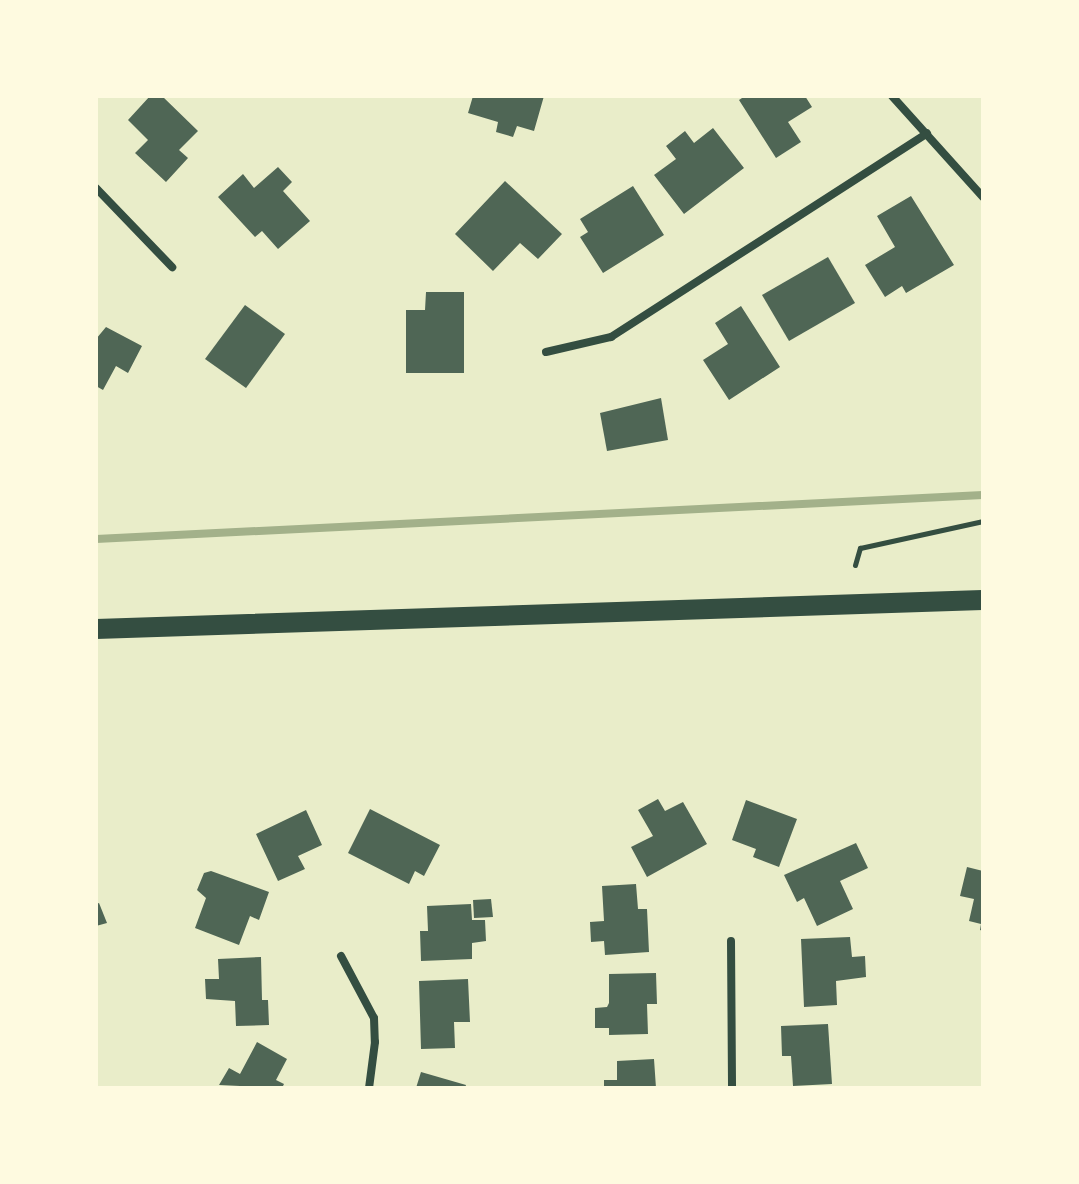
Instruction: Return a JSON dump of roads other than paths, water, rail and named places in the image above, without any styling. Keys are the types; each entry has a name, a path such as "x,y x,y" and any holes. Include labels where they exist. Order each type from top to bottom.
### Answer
{"main road":[{"path":"96,629 983,600"}],"street":[{"path":"892,96 983,197"},
{"path":"546,352 611,337 927,133"},
{"path":"96,188 172,267"},
{"path":"731,941 732,1088"},
{"path":"341,956 374,1018 375,1042 369,1088"}],"waterway":[{"path":"96,539 983,495"}]}
